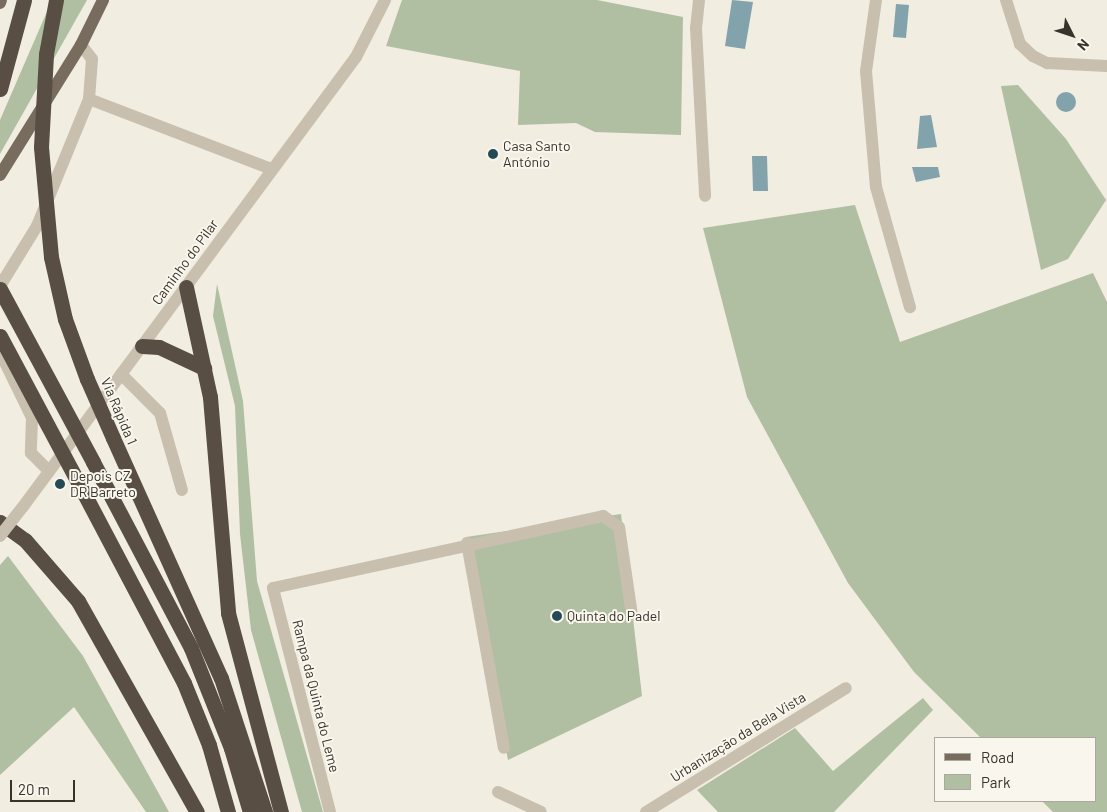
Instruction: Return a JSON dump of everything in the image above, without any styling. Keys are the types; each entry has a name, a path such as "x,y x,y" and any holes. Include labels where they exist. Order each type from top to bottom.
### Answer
{"highway":[{"path":"0,89 24,0"},
{"name":"Via Rápida 1","path":"56,0 46,54 41,147 51,257 65,319 87,379 221,678 265,812"},
{"path":"0,287 191,648 232,748 250,812"},
{"path":"186,287 204,368 218,462 228,613 281,812"},
{"path":"0,336 184,683 209,745 228,812"},
{"path":"142,346 159,347 204,368"},
{"path":"0,522 25,540 78,601 197,812"}],"main road":[{"path":"0,175 82,45 103,0"}],"street":[{"name":"Caminho do Pilar","path":"0,536 371,35 385,0"},
{"path":"699,0 696,28 705,196"},
{"path":"876,0 866,71 876,187 910,307"},
{"path":"1006,0 1020,44 1033,56 1047,63 1107,66"},
{"path":"0,287 37,226 89,99 92,59 82,45"},
{"path":"89,99 271,169"},
{"path":"0,352 32,418 31,453 49,471"},
{"path":"121,374 160,413 182,490"},
{"path":"504,748 467,543 603,516 619,527 632,615"},
{"name":"Rampa da Quinta do Leme","path":"330,812 273,588 467,543"},
{"name":"Urbanização da Bela Vista","path":"646,812 846,688"},
{"path":"498,792 541,812"}],"green space":[{"path":"52,0 87,0 0,154 0,120"},
{"path":"402,0 597,0 683,17 681,135 595,132 576,123 518,125 520,71 386,46"},
{"path":"1018,85 1066,139 1106,200 1068,259 1041,270 1001,86"},
{"path":"855,205 900,342 1093,273 1107,302 1107,812 1053,812 1043,802 1097,802 1097,737 980,737 914,672 848,583 747,397 703,228"},
{"path":"217,284 243,401 257,581 323,812 302,812 251,630 240,534 235,406 213,316"},
{"name":"Quinta do Padel","path":"621,514 642,696 508,760 466,537"},
{"path":"8,556 83,656 169,812 146,812 74,707 0,775 0,565"},
{"path":"923,698 933,710 834,812 718,812 697,790 795,728 833,771"}],"water":[{"path":"732,0 753,2 745,49 725,46"},
{"path":"896,4 909,5 906,38 893,37"},
{"path":"1066,92 1073,95 1076,102 1073,109 1066,112 1059,109 1056,102 1059,95"},
{"path":"931,115 937,147 917,149 920,116"},
{"path":"752,156 767,156 768,191 753,191"},
{"path":"912,167 938,167 940,177 916,182"}],"place":[{"name":"Casa Santo António","path":"493,154"},
{"name":"Depois CZ DR Barreto","path":"60,484"},
{"name":"Quinta do Padel","path":"557,616"}]}
